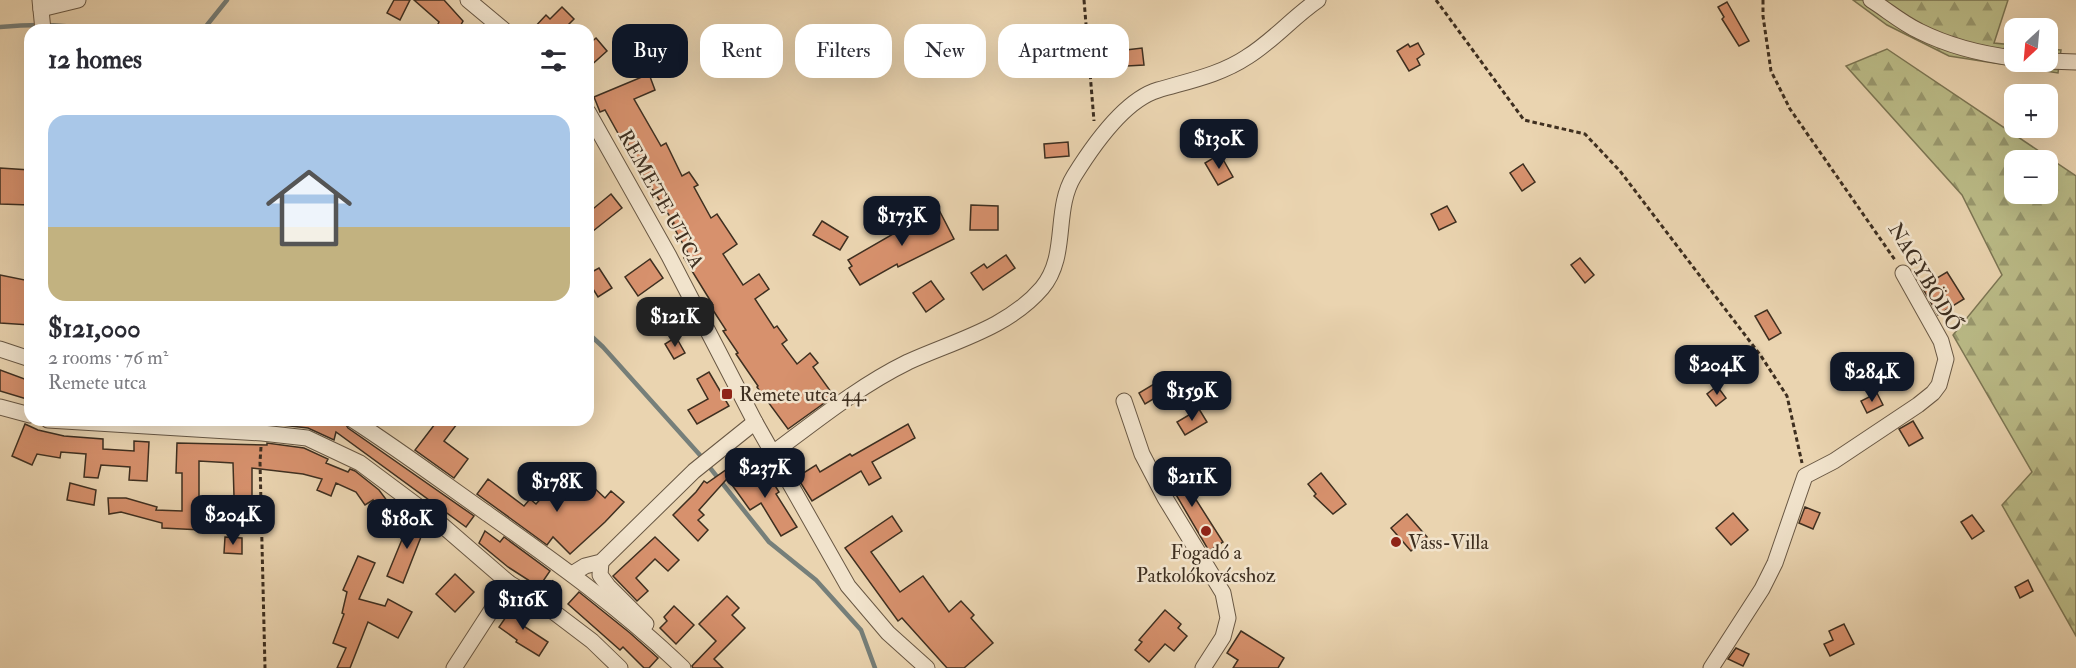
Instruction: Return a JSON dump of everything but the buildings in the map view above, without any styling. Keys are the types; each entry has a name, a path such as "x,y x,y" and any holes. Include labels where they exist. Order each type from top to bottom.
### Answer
{"street":[{"path":"43,24 40,5 78,0"},
{"path":"468,0 497,24"},
{"path":"773,453 856,392 908,363 1010,317 1042,288 1057,260 1065,198 1072,178 1096,144 1131,106 1156,90 1214,74 1247,58 1318,0"},
{"path":"1871,0 1917,31 1951,45 2004,57"},
{"path":"2058,61 2076,62"},
{"name":"REMETE UTCA","path":"594,123 669,256 755,422 848,586 888,633 927,668"},
{"name":"NAGYBÖDŐ","path":"1805,476 1834,461 1918,405 1939,385 1946,359 1941,341 1903,273"},
{"path":"0,349 24,357"},
{"path":"1124,400 1142,454 1165,498 1223,593 1228,618 1223,637 1203,668"},
{"path":"0,407 24,413"},
{"path":"568,571 601,562 710,456 755,422"},
{"path":"147,426 307,438 360,464 435,519 509,583 538,600 592,641 620,668"},
{"path":"362,426 568,571 656,642 683,668"},
{"path":"1711,668 1762,589 1775,563 1805,476"},
{"path":"601,562 600,575 608,586 643,620 656,642"},
{"path":"454,668 509,583"}],"path":[{"path":"1084,0 1096,144"},
{"path":"1436,0 1524,120 1585,134 1620,171 1761,356 1788,396 1805,476"},
{"name":"NAGYBÖDŐ","path":"1763,0 1771,71 1790,109 1903,273"},
{"path":"262,433 260,462 265,668"},
{"path":"538,600 568,571"}],"green space":[{"path":"1853,0 2008,0 1994,43 2004,44 2004,65 1949,56 1887,25"},
{"path":"1887,49 2004,128 2004,138 2019,138 2037,150 2004,150 2004,204 2058,204 2058,164 2076,176 2076,636 2002,505 2032,472 1953,335 2002,275 1962,195 1846,66"},
{"path":"2058,50 2061,50 2058,73 2052,72 2058,72"}],"waterway":[{"path":"208,24 227,0"},
{"path":"0,27 24,25"},
{"path":"594,339 699,454 769,542 816,580 861,630 875,668"}],"place":[{"name":"Remete utca 44.","path":"727,394"},
{"name":"Fogadó a Patkolókovácshoz","path":"1206,531"},
{"name":"Vass-Villa","path":"1396,542"}]}
